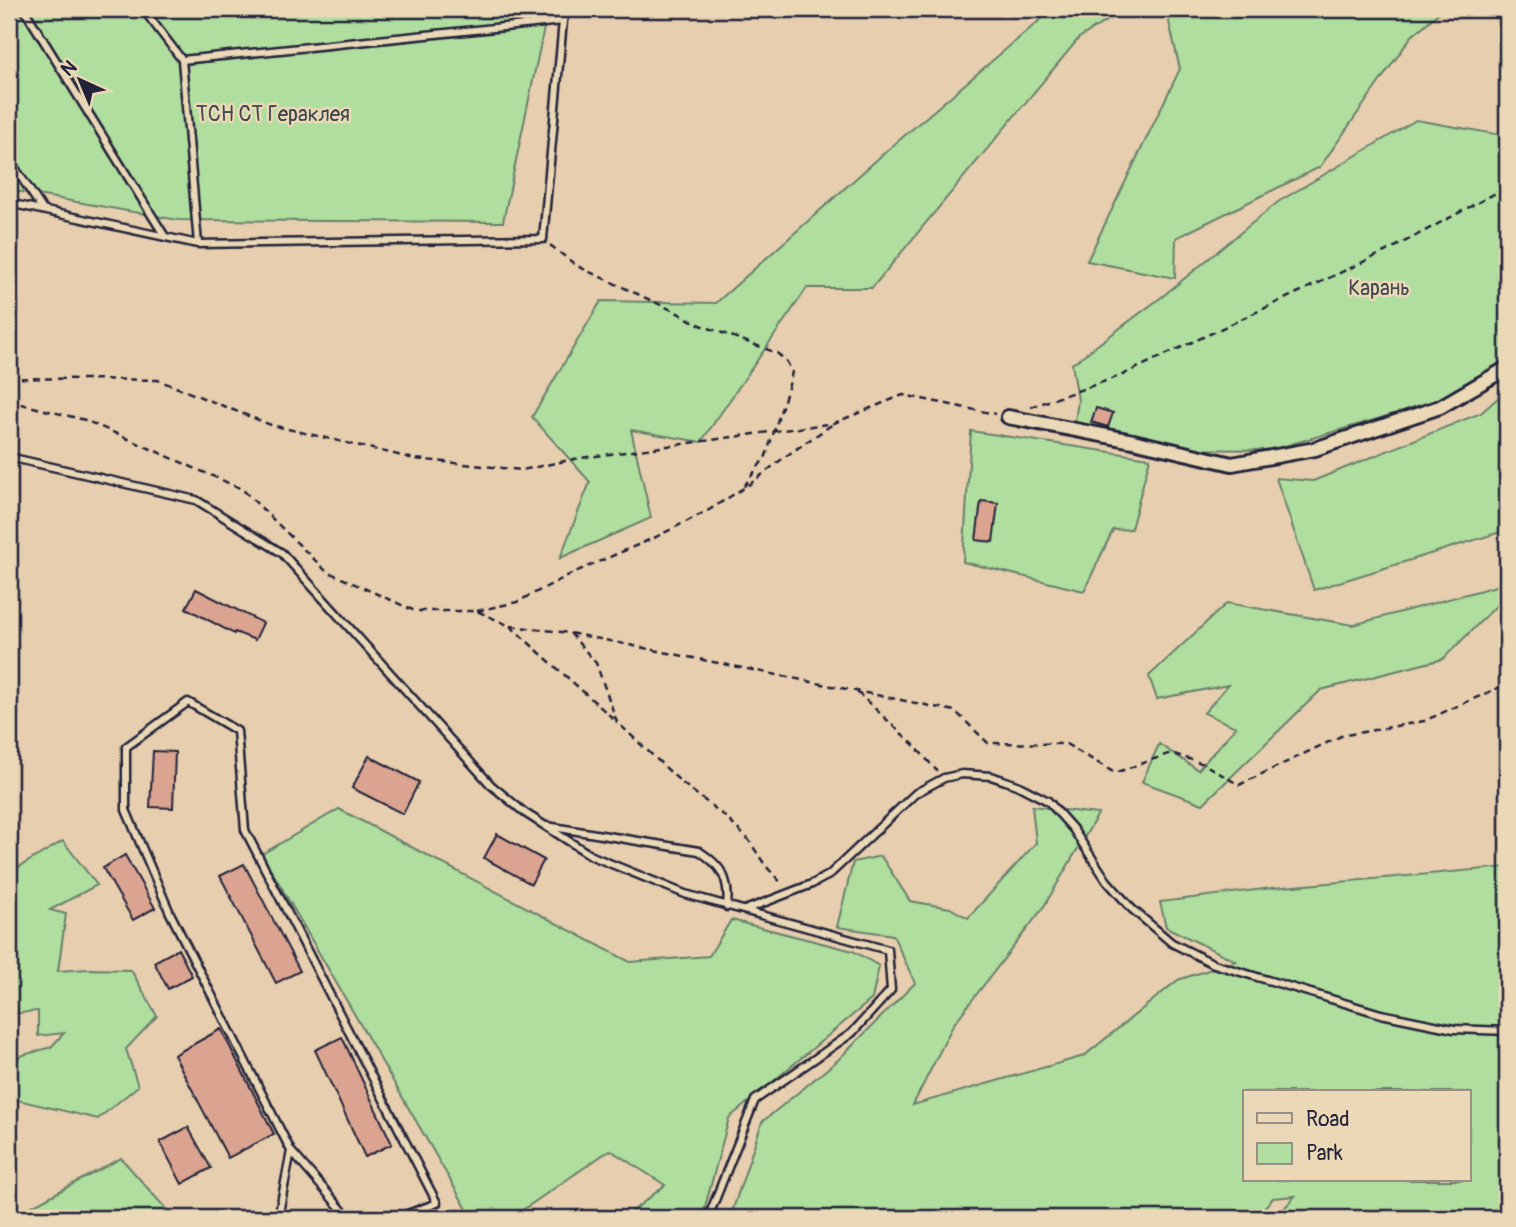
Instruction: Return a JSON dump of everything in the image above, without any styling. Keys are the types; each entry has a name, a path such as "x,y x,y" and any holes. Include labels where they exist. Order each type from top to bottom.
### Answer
{"street":[{"path":"1008,417 1133,441 1232,464 1315,449 1429,411 1450,402 1507,368"}],"lane":[{"path":"23,9 164,235"},
{"path":"143,9 182,60 198,244"},
{"path":"9,203 198,244 543,239 566,9"},
{"path":"182,60 563,21"},
{"path":"9,159 43,210"},
{"path":"9,457 196,500 282,553 491,785 525,813 592,856 685,894 888,950 891,990 852,1033 755,1100 708,1218"},
{"path":"349,1218 290,1151 170,913 126,810 126,747 188,702 237,731 245,830 437,1203 397,1218"},
{"path":"743,911 829,875 916,793 944,778 962,774 991,776 1017,785 1048,801 1073,829 1107,881 1132,909 1172,943 1214,964 1381,1014 1454,1028 1507,1031"},
{"path":"545,825 699,851 716,861 724,876 729,892 727,907"},
{"path":"278,1218 290,1151"}],"path":[{"path":"1031,407 1120,376 1393,248 1507,187"},
{"path":"543,239 577,266 698,324 777,353 787,362 792,372 789,385 765,456 742,489"},
{"path":"9,378 158,380 271,425 415,459 522,470 574,459 834,423"},
{"path":"9,401 85,421 242,489 326,571 415,611 477,611 517,602 709,510 834,423 903,395 1008,417"},
{"path":"477,611 510,626 682,783 722,814 748,839 765,865 790,892"},
{"path":"510,626 570,633 954,711 988,743 1066,744 1115,773 1171,753 1203,764 1239,785 1341,736 1424,721 1507,684"},
{"path":"570,633 596,663 617,722"},
{"path":"857,691 913,744 944,778"}],"green space":[{"name":"ТСН СТ Гераклея","path":"9,9 548,9 503,222 178,220 9,190"},
{"path":"1053,9 1125,9 1079,38 872,288 807,288 701,442 631,430 651,518 560,558 590,482 532,417 601,301 716,303 890,148"},
{"path":"1166,9 1443,9 1411,37 1320,167 1176,238 1175,278 1087,261 1180,69"},
{"name":"Карань","path":"1416,120 1507,136 1507,364 1429,404 1271,450 1167,449 1075,422 1078,400 1072,364 1163,296 1278,202"},
{"path":"1507,390 1507,530 1314,590 1276,478 1313,481 1481,413"},
{"path":"971,431 1150,458 1131,529 1113,530 1084,591 963,562"},
{"path":"1507,583 1507,595 1443,659 1321,690 1203,804 1142,782 1159,744 1198,770 1236,727 1204,713 1228,685 1157,699 1149,676 1227,603 1353,625"},
{"path":"1032,806 1098,814 1043,908 953,1025 913,1105 1084,1056 1178,980 1236,961 1166,927 1160,902 1272,888 1507,867 1507,1218 1276,1218 1295,1196 1273,1198 1255,1218 730,1218 762,1122 838,1060 915,983 893,935 837,927 853,862 881,856 910,901 950,908 968,918 1036,843"},
{"path":"339,809 630,962 709,956 731,920 853,951 879,966 872,999 729,1118 702,1218 624,1218 665,1185 610,1150 511,1218 472,1218 262,854"},
{"path":"63,841 97,885 50,910 66,914 58,971 131,970 157,1016 126,1049 138,1086 98,1119 9,1098 9,1077 20,1056 51,1047 64,1033 38,1036 38,1011 9,1014 9,888 14,870"},
{"path":"121,1158 174,1218 10,1218"}],"building":[{"path":"1096,408 1113,413 1108,427 1091,422"},
{"path":"981,501 998,503 993,542 976,540"},
{"path":"196,589 263,623 255,640 235,632 234,634 186,608"},
{"path":"153,751 175,752 173,808 150,807"},
{"path":"369,756 419,782 403,814 352,788"},
{"path":"497,834 544,860 531,884 484,858"},
{"path":"125,855 155,908 133,920 103,868"},
{"path":"244,864 300,971 276,983 220,876"},
{"path":"178,949 192,976 168,989 154,962"},
{"path":"221,1029 274,1134 228,1158 174,1055"},
{"path":"342,1037 392,1144 365,1157 315,1050"},
{"path":"188,1127 211,1168 182,1184 160,1142"}]}
